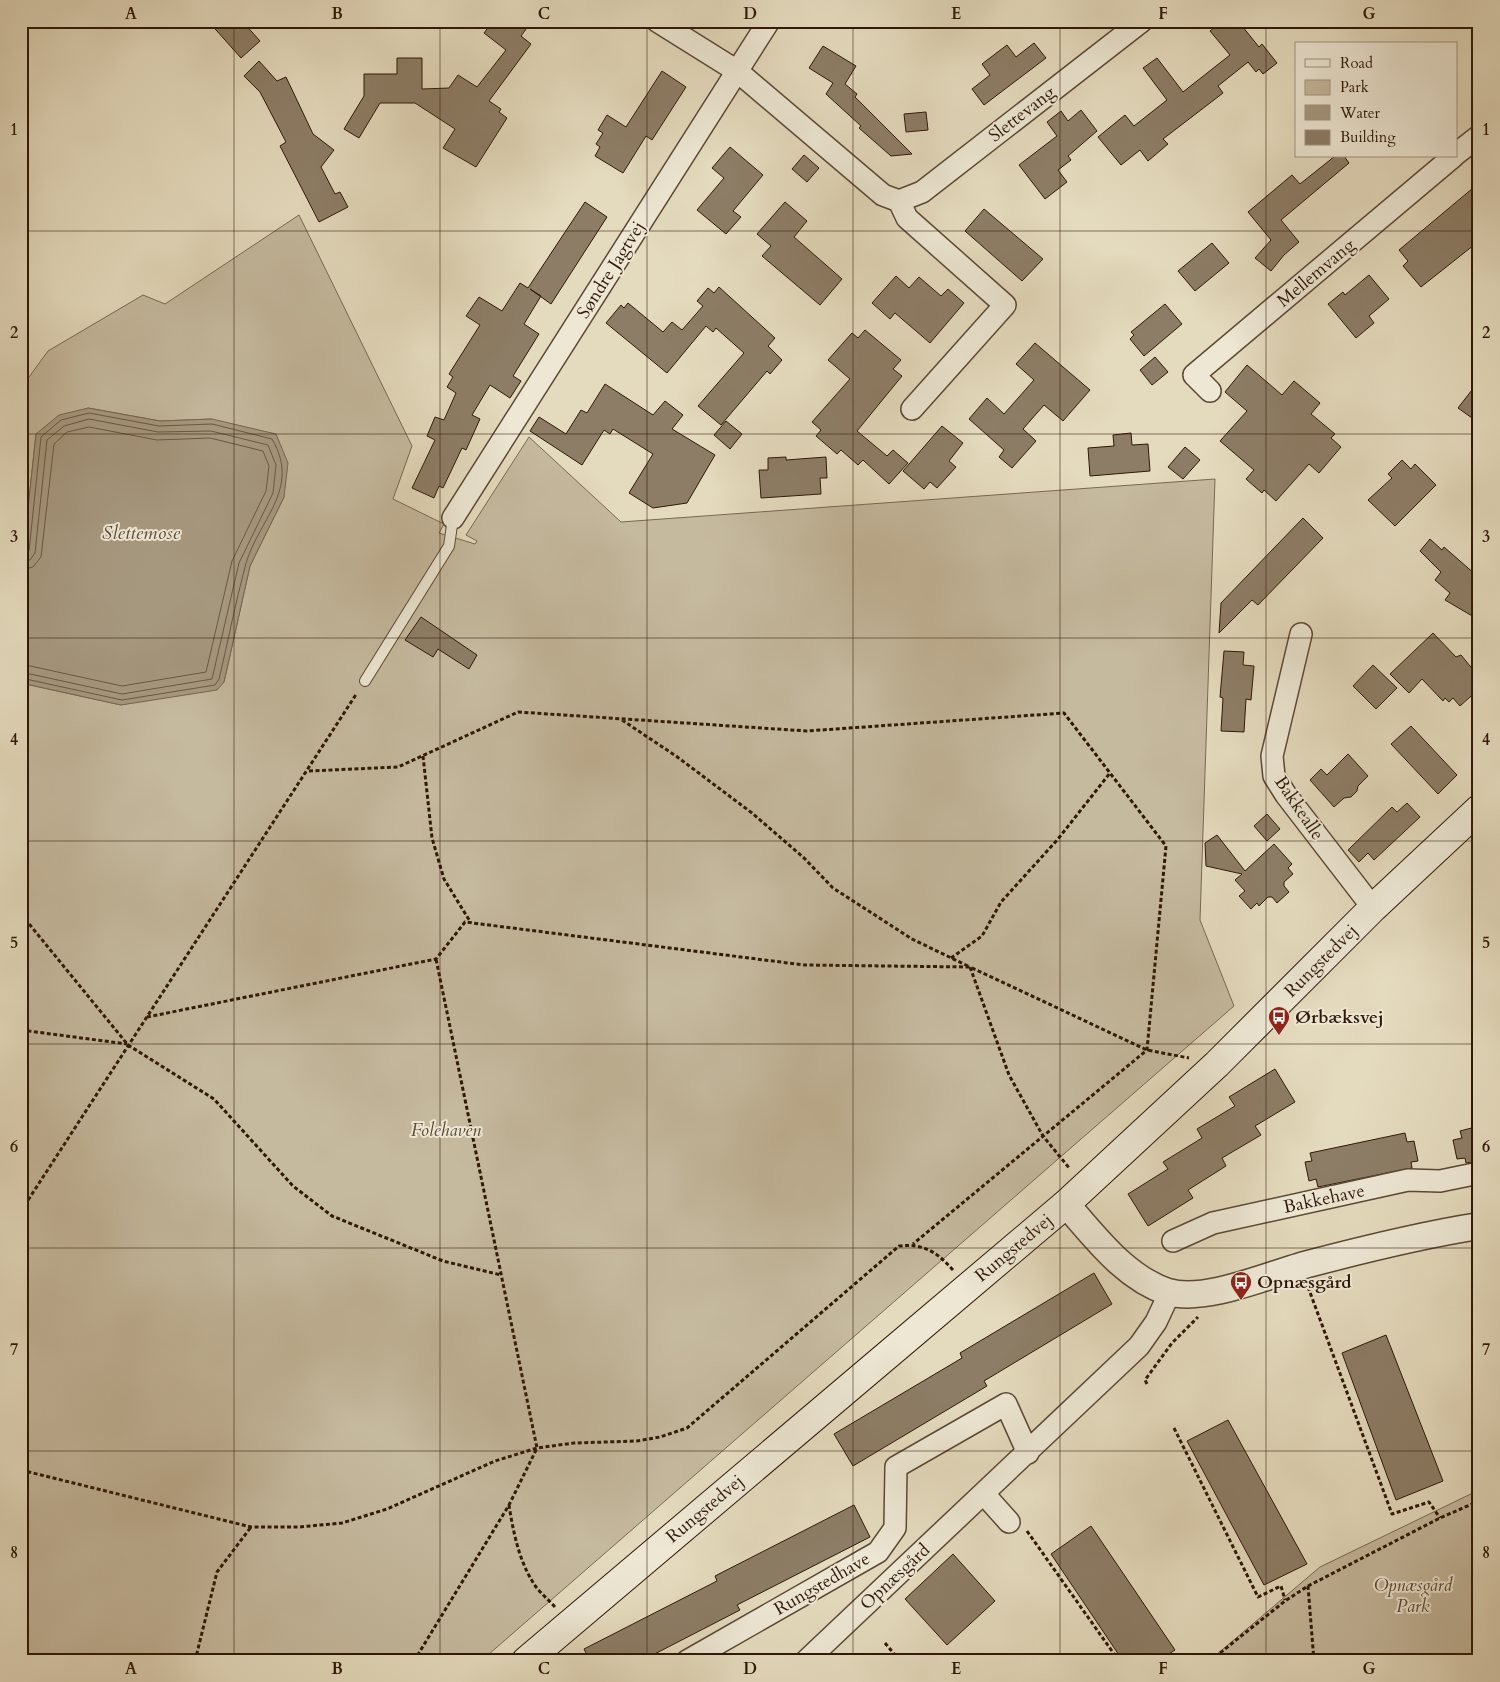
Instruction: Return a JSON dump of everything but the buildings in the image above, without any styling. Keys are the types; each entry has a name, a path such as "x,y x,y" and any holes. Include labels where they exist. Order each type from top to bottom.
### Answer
{"main road":[{"name":"Rungstedvej","path":"526,1661 1075,1196 1217,1064 1373,908 1479,809"}],"street":[{"path":"657,21 737,71 883,195 899,201 907,218 1005,305 912,409"},
{"name":"Søndre Jagtvej","path":"454,518 768,21"},
{"name":"Slettevang","path":"899,201 922,192 1142,21"},
{"name":"Mellemvang","path":"1458,153 1479,136"},
{"name":"Mellemvang","path":"1210,392 1194,375 1451,158"},
{"name":"Bakkealle","path":"1301,634 1272,756 1274,776 1286,795 1373,908"},
{"name":"Bakkehave","path":"1173,1241 1213,1223 1408,1180 1440,1181 1479,1173"},
{"path":"1075,1196 1117,1260 1142,1281 1170,1292 1208,1294 1306,1264 1432,1233 1479,1226"},
{"name":"Opnæsgård","path":"806,1661 1139,1346 1156,1322 1170,1292"},
{"name":"Rungstedhave","path":"687,1661 878,1552 895,1528 896,1466 1006,1404 1028,1453"},
{"path":"984,1494 1015,1523"}],"lane":[{"path":"365,681 449,546 454,518"}],"path":[{"path":"21,1211 309,771 365,681"},
{"path":"309,771 398,767 518,712 807,731 1064,713 1166,846 1147,1050 914,1244"},
{"path":"621,719 676,756 752,813 804,858 833,888 912,939 1147,1050 1217,1064"},
{"path":"423,756 432,838 444,879 471,923"},
{"path":"951,958 982,936 1001,902 1058,839 1110,773"},
{"path":"21,914 128,1045 214,1098 294,1186 332,1216 443,1261 501,1275"},
{"path":"147,1017 436,959 465,922 804,965 970,967"},
{"path":"414,1661 509,1505 537,1448 436,959"},
{"path":"970,967 1009,1075 1075,1196"},
{"path":"21,1030 128,1045"},
{"path":"21,1470 251,1527 299,1528 342,1523 387,1509 495,1461 537,1448 574,1443 637,1441 660,1437 687,1428 899,1246 914,1244 930,1249 946,1262 969,1286"},
{"path":"1308,1286 1392,1514 1429,1502 1440,1518"},
{"path":"1147,1384 1145,1380 1172,1343 1197,1320 1208,1294"},
{"path":"1174,1428 1258,1597 1281,1586 1285,1601"},
{"path":"1210,1661 1285,1601 1308,1586 1440,1518 1479,1501"},
{"path":"509,1505 513,1530 534,1584 570,1624"},
{"path":"1015,1523 1119,1661"},
{"path":"195,1661 217,1572 251,1527"},
{"path":"1308,1586 1314,1661"},
{"path":"884,1644 900,1661"}],"green space":[{"name":"Folehaven","path":"299,215 412,446 393,499 444,524 439,533 475,544 477,541 466,535 529,437 621,522 1215,479 1200,920 1234,1006 481,1661 21,1661 21,683 121,705 224,682 250,566 284,497 212,419 160,421 88,408 36,434 21,574 21,388 48,351 143,295 165,304"},
{"name":"Opnæsgård Park","path":"1479,1490 1479,1661 1209,1661 1320,1567"}],"water":[{"name":"Slettemose","path":"88,408 160,421 212,419 276,434 288,463 284,497 250,566 224,682 217,690 121,705 21,683 21,574 36,434 59,415"}],"place":[{"name":"Ørbæksvej","path":"1279,1036"},
{"name":"Opnæsgård","path":"1241,1301"}]}
